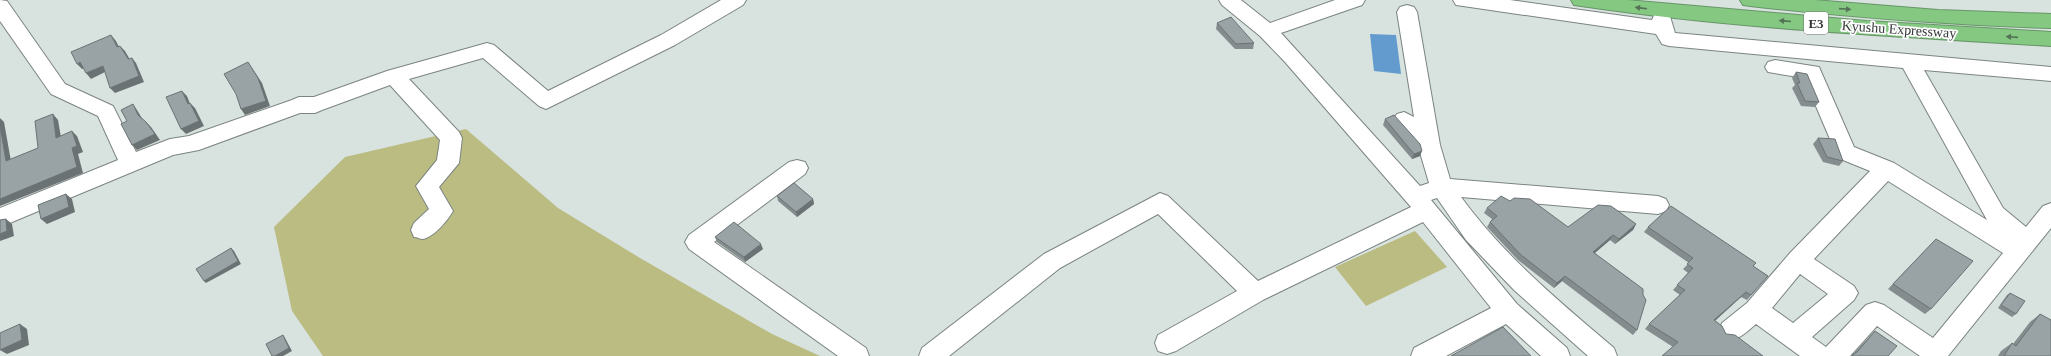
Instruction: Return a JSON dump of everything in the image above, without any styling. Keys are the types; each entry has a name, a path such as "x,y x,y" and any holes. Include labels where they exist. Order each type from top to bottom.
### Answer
{"highway":[{"name":"Kyushu Expressway","path":"1581,0 1660,10 1875,28 2051,39"},
{"name":"Kyushu Expressway","path":"1750,0 1821,8 1934,16 2051,21"}],"street":[{"path":"0,218 170,147 191,144 299,104 315,106 394,76 487,50 546,101 668,40 736,0"},
{"path":"1229,0 1267,32 1421,203 1508,311 1558,356"},
{"path":"1267,32 1355,0"},
{"path":"1463,0 1662,23 1669,39 2051,74"},
{"path":"0,6 58,89 106,111 130,163"},
{"path":"1407,12 1429,145 1441,187 1474,233 1522,283 1605,356"},
{"path":"1909,61 1995,214 2023,246"},
{"path":"1775,67 1812,72 1846,152 1886,169 2023,246"},
{"path":"394,76 451,138 448,163 428,186 442,211 422,230"},
{"path":"1404,120 1429,145"},
{"path":"797,168 697,242 858,356"},
{"path":"1731,330 1756,310 1798,260 1886,169"},
{"path":"1167,343 1255,293 1421,203 1441,187 1658,205"},
{"path":"931,356 1052,261 1160,202 1255,293"},
{"path":"1798,260 1935,354 2051,212"},
{"path":"1794,338 1846,293"},
{"path":"1756,310 1820,356"},
{"path":"1424,356 1508,311"},
{"path":"1834,356 1875,312"}],"green space":[{"path":"466,129 558,208 640,258 772,334 820,356 323,356 292,311 274,227 345,157"},
{"path":"1415,231 1447,267 1366,306 1335,267"}],"water":[{"path":"1370,34 1396,35 1401,74 1374,71"}],"building":[{"path":"1231,17 1254,43 1236,44 1217,23"},
{"path":"111,35 117,47 120,46 128,59 132,58 139,76 110,88 103,66 86,73 80,62 77,64 71,52"},
{"path":"248,62 258,78 266,101 241,109 236,94 224,74"},
{"path":"1796,72 1807,74 1819,102 1805,101 1797,83 1800,83"},
{"path":"182,91 199,121 181,129 166,97"},
{"path":"133,104 138,115 146,122 155,134 132,145 121,124 127,121 121,110"},
{"path":"53,114 56,138 72,131 77,146 72,148 77,167 0,199 0,126 6,161 38,148 35,121"},
{"path":"1394,115 1420,144 1422,151 1414,154 1385,119"},
{"path":"1818,138 1835,139 1843,161 1827,157"},
{"path":"794,183 813,199 796,212 777,196"},
{"path":"66,194 69,207 41,219 38,205"},
{"path":"1501,196 1510,201 1514,198 1530,199 1568,227 1598,205 1611,206 1636,224 1619,239 1613,235 1593,252 1643,289 1643,295 1646,300 1637,330 1565,276 1557,283 1521,255 1490,222 1497,216 1487,208"},
{"path":"1671,206 1756,263 1753,266 1768,276 1751,295 1746,292 1714,320 1722,326 1726,334 1735,335 1763,356 1662,356 1678,342 1649,324 1685,290 1677,285 1693,268 1687,264 1693,258 1648,227"},
{"path":"6,219 7,231 0,234 0,220"},
{"path":"734,222 761,244 744,257 715,237"},
{"path":"1936,239 1973,261 1931,309 1893,284"},
{"path":"231,248 238,261 204,281 196,269"},
{"path":"2010,293 2025,301 2016,314 2001,305"},
{"path":"2040,314 2051,320 2051,356 2004,356 2012,343 2016,346"},
{"path":"20,324 22,340 0,350 0,333"},
{"path":"1503,327 1531,356 1451,356"},
{"path":"1875,331 1897,346 1888,356 1852,355 1857,352"},
{"path":"283,335 289,348 275,356 272,356 266,344"}]}
